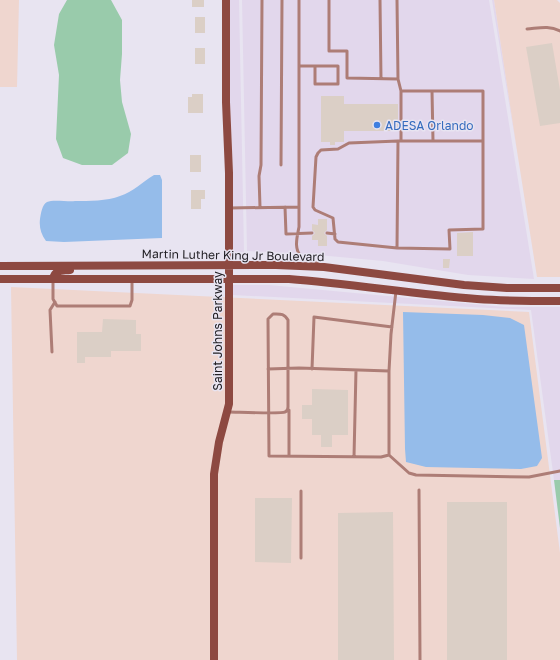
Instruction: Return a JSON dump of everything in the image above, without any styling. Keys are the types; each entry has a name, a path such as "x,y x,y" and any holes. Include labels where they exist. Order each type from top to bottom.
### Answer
{"main road":[{"name":"Saint Johns Parkway","path":"214,660 214,474 229,404 229,208 226,102 226,0"},
{"path":"53,279 55,273 60,270 102,270 112,265"},
{"name":"Martin Luther King Jr Boulevard","path":"0,266 276,265 324,267 382,275 507,288 560,288"},
{"path":"382,275 394,290"},
{"name":"Martin Luther King Jr Boulevard","path":"0,279 289,279 334,282 431,295 478,299 560,301"}],"lane":[{"path":"260,207 259,176 261,165 262,0"},
{"path":"281,165 282,0"},
{"path":"299,0 299,227 296,247 299,254 304,259 314,261 324,267"},
{"path":"329,0 329,51 347,51 346,78 398,79"},
{"path":"380,0 381,79"},
{"path":"397,0 398,79 400,90 398,248"},
{"path":"527,29 547,27 560,31"},
{"path":"299,66 315,66 338,66 338,84 315,84 315,66"},
{"path":"400,90 483,91 483,141 483,229 450,230 450,249 398,248 338,242 335,239 333,218 313,207 316,157 321,150 338,149 349,143 399,141 483,141"},
{"path":"432,91 433,141"},
{"path":"285,207 286,234 312,233"},
{"path":"229,208 299,207"},
{"path":"327,233 335,234"},
{"path":"53,279 53,299 57,306 130,306 132,300 132,278"},
{"path":"394,290 389,371 389,455 412,475 529,477 560,471"},
{"path":"52,352 50,310 55,302"},
{"path":"289,456 288,320 286,316 282,314 273,314 268,319 269,456 381,457 389,455"},
{"path":"312,369 314,317 392,327"},
{"path":"268,369 288,368 389,371"},
{"path":"354,457 356,370"},
{"path":"227,412 285,413 288,407"},
{"path":"419,490 420,660"},
{"path":"301,491 301,558"}],"shaded area":[{"path":"0,0 19,0 17,87 0,87"},
{"path":"230,0 239,0 244,252 233,252 233,173 230,102"},
{"name":"ADESA Orlando","path":"242,0 489,0 534,279 468,275 383,261 307,254 247,251"},
{"path":"492,0 494,0 517,151"},
{"path":"494,0 557,0 560,3 560,277 537,277"},
{"path":"233,285 269,285 505,307 560,307 560,480 554,480 531,310 233,295"},
{"path":"11,287 529,312 560,553 560,660 17,660"}],"green space":[{"path":"67,0 111,0 122,20 120,80 122,102 131,134 128,153 112,165 82,165 63,158 56,139 59,75 54,45 59,14"},
{"path":"554,480 560,480 560,528"}],"water":[{"path":"154,175 160,175 162,180 162,238 64,242 46,241 44,238 40,222 42,209 47,202 115,198 129,192"},
{"path":"403,312 483,315 510,318 524,325 542,458 537,466 521,469 426,467 406,462"}],"building":[{"path":"192,0 204,0 204,7 192,7"},
{"path":"195,17 205,17 205,33 195,33"},
{"path":"552,43 560,90 560,123 540,126 526,47"},
{"path":"195,48 205,48 205,64 195,64"},
{"path":"192,94 203,94 203,113 188,113 188,97 192,97"},
{"path":"321,96 344,96 344,104 398,104 398,131 344,131 344,142 335,142 335,145 330,145 330,142 321,142"},
{"path":"190,155 201,155 201,172 190,172"},
{"path":"191,190 205,190 205,199 201,199 201,209 191,209"},
{"path":"318,219 327,219 327,230 324,233 327,236 327,246 318,246 318,240 312,240 312,236 315,233 312,230 312,224 318,225"},
{"path":"473,232 473,256 457,256 457,233"},
{"path":"443,259 450,259 449,268 443,268"},
{"path":"103,319 136,320 136,334 141,334 141,351 111,351 111,357 85,357 85,363 77,363 77,332 102,332"},
{"path":"312,389 348,390 348,435 332,435 332,447 321,447 321,435 312,435 312,419 302,419 302,405 312,405"},
{"path":"255,498 292,498 291,563 255,562"},
{"path":"447,502 507,502 507,660 447,660"},
{"path":"393,512 394,660 338,660 338,513"}],"place":[{"name":"ADESA Orlando","path":"377,125"}]}
